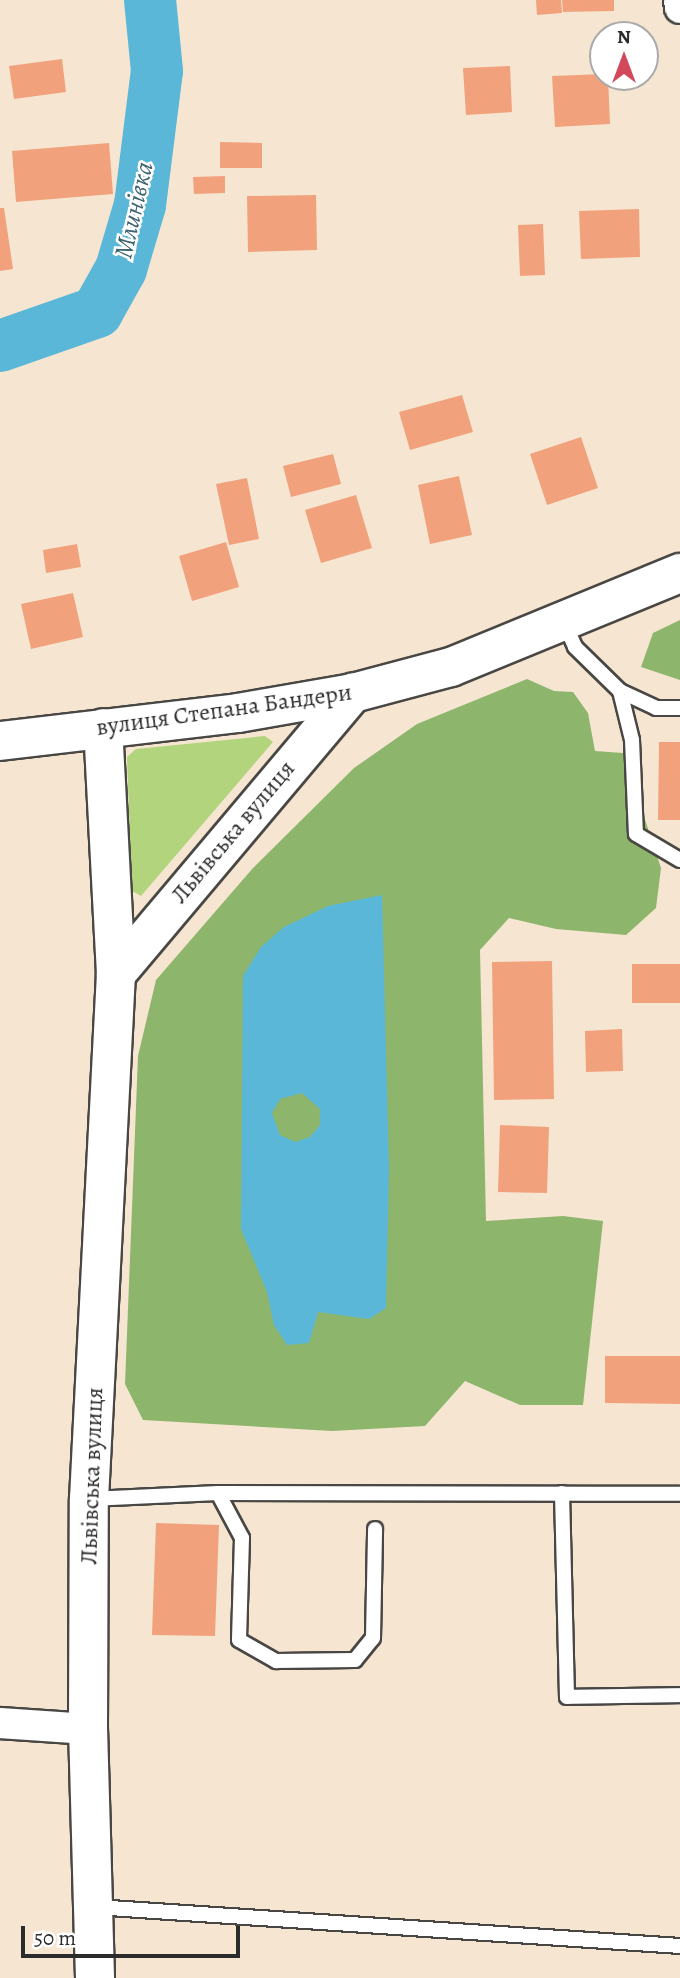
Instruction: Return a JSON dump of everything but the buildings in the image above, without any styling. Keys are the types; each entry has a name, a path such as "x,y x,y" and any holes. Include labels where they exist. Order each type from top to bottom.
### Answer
{"street":[{"path":"679,0 680,8"},
{"name":"вулиця Степана Бандери","path":"0,741 238,713 353,693 451,667 680,573"},
{"name":"Львівська вулиця","path":"116,974 353,693"},
{"name":"Львівська вулиця","path":"95,1978 88,1728 89,1499 116,974 103,728"},
{"path":"0,1723 88,1728"}],"lane":[{"path":"564,621 575,647 620,691 656,708 680,708"},
{"path":"620,691 632,740 636,834 680,860"},
{"path":"89,1499 218,1493 680,1494"},
{"path":"218,1493 242,1538 239,1640 276,1661 355,1660 373,1638 375,1529"},
{"path":"562,1493 566,1697 680,1695"},
{"path":"95,1907 680,1946"}],"green space":[{"path":"680,620 680,680 641,667 653,633"},
{"path":"527,679 554,691 573,692 588,713 595,751 623,753 661,868 656,908 626,935 556,929 509,918 480,950 486,1221 563,1216 603,1221 583,1405 520,1405 465,1381 425,1426 332,1431 143,1420 125,1384 138,1056 156,980 253,868 354,768 417,724"},
{"path":"265,736 273,742 141,896 132,891 127,757 136,749"}],"water":[{"path":"382,895 389,1168 386,1308 369,1319 318,1312 309,1343 287,1345 274,1325 267,1292 241,1229 243,976 261,947 284,927 328,906","holes":["302,1093 320,1109 320,1125 310,1137 295,1142 280,1135 272,1113 280,1099"]}],"waterway":[{"name":"Млинівка","path":"0,346 97,312 121,269 140,205 157,71 150,0"}]}
